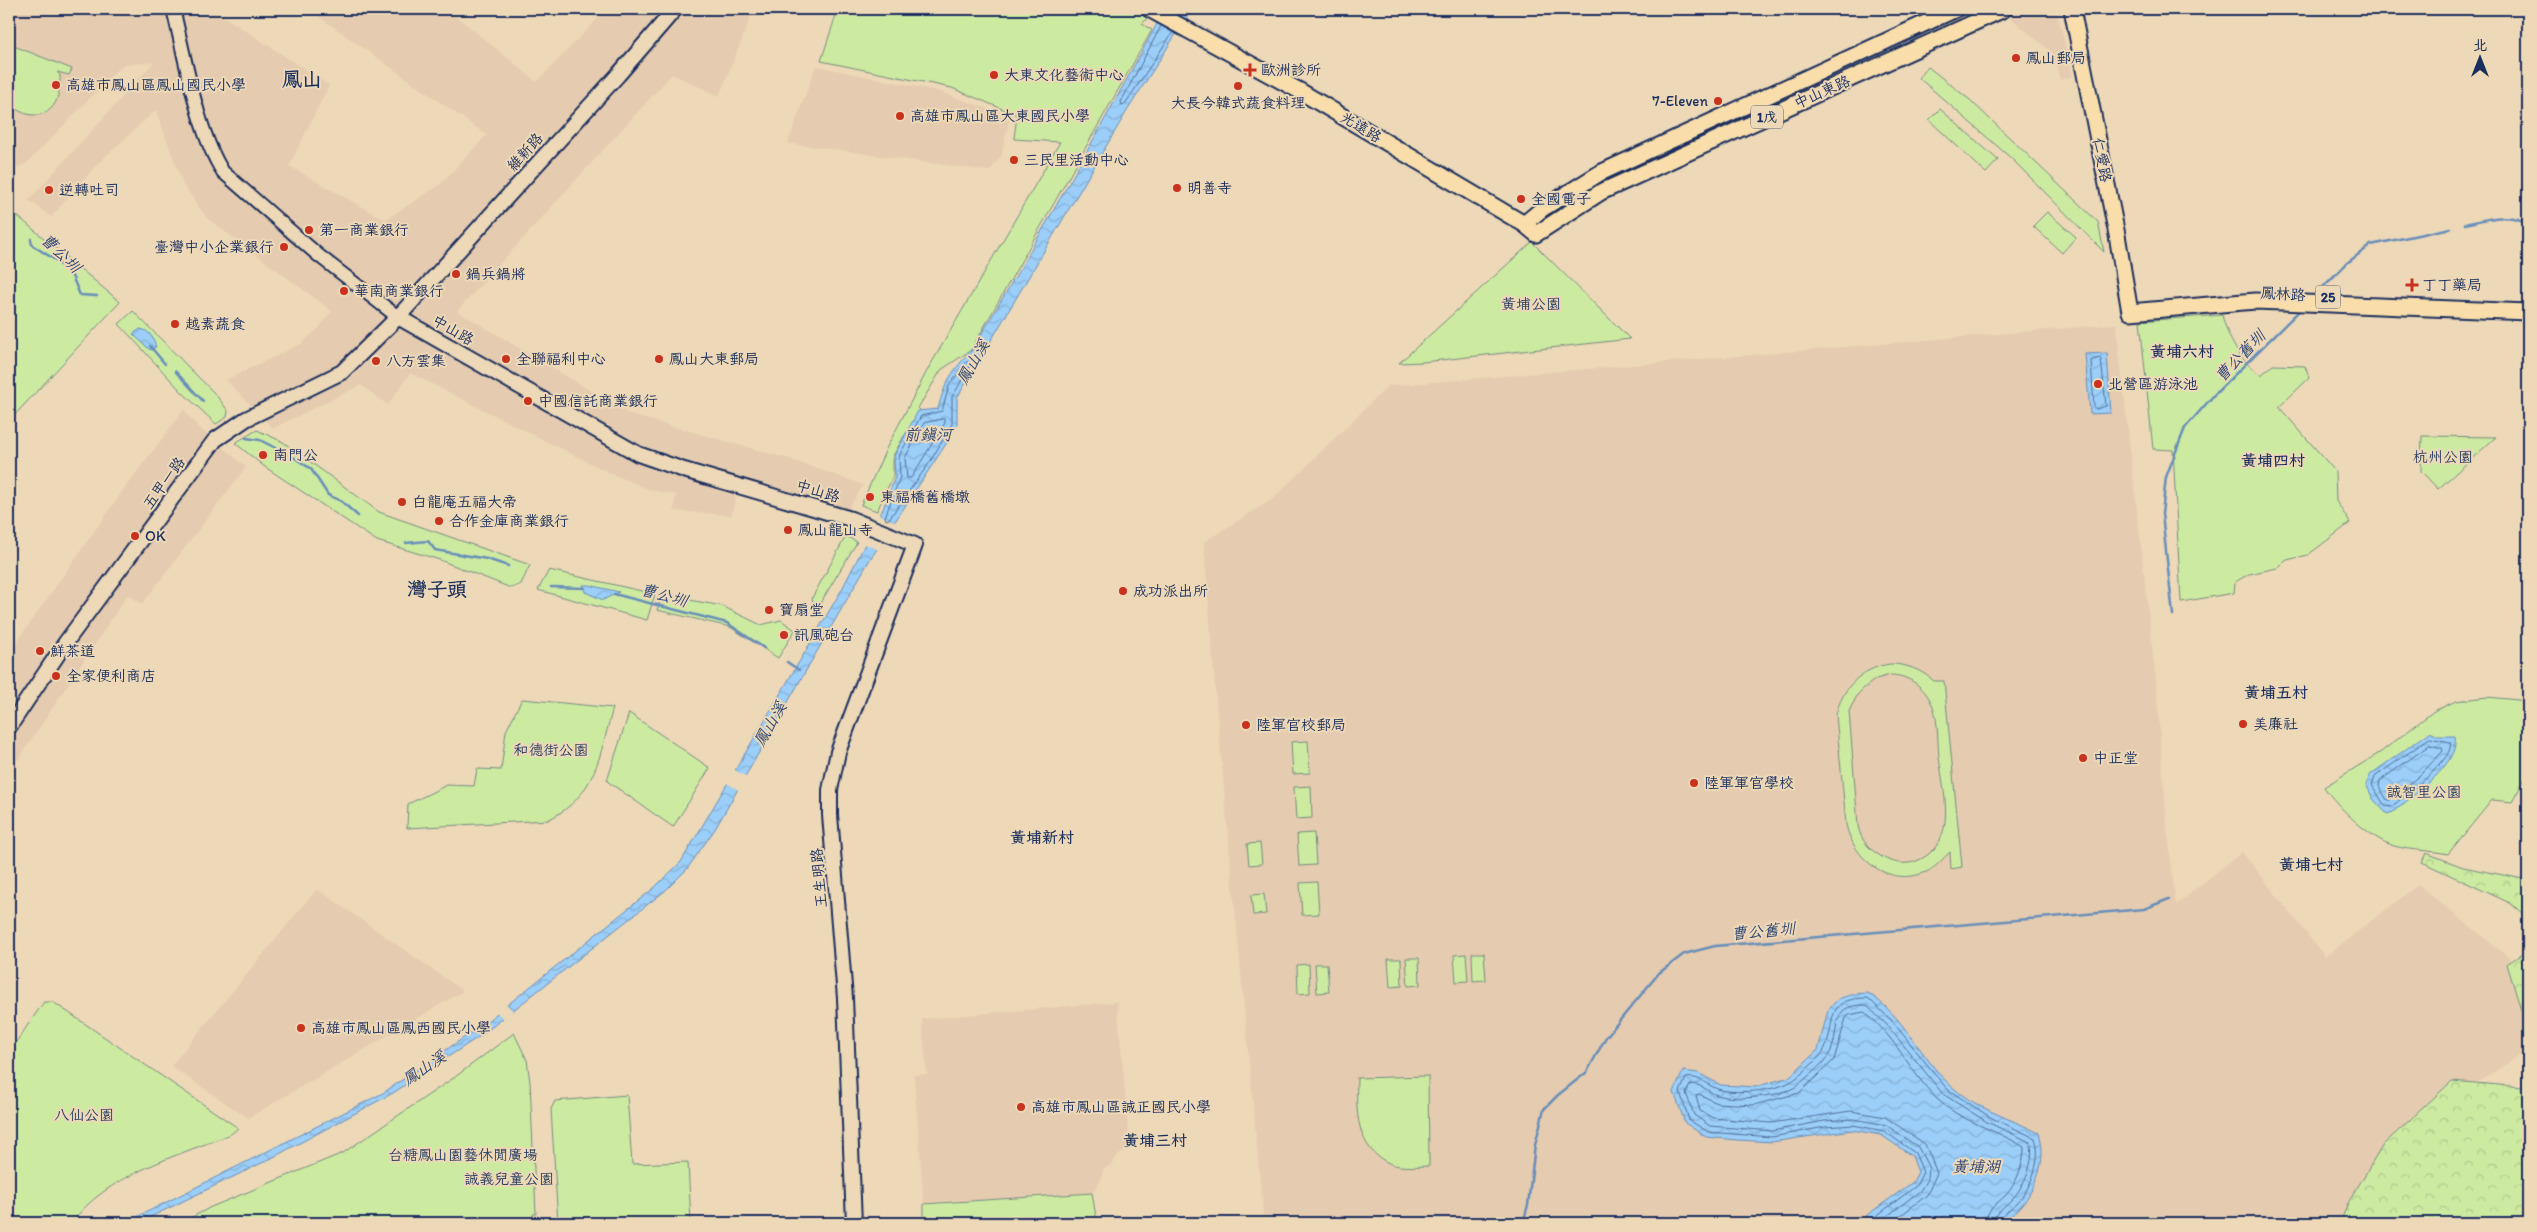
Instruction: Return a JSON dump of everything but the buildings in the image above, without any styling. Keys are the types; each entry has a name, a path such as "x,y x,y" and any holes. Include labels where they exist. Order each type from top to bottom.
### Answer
{"main road":[{"name":"維新路","path":"398,317 618,75 675,9"},
{"name":"中山東路","path":"1530,229 1542,209 1600,173 1956,9"},
{"name":"中山東路","path":"1530,229 1601,192 2004,9"},
{"name":"仁愛路","path":"2072,9 2129,307"},
{"name":"光遠路","path":"1152,10 1298,90 1530,229"},
{"name":"鳳林路","path":"2129,307 2255,292 2528,303"},
{"name":"鳳林路","path":"2129,307 2255,301 2528,312"},
{"name":"中山路","path":"398,317 638,454 684,470 858,521 915,545"},
{"name":"五甲一路","path":"9,727 66,642 216,440 246,419 342,372 398,317"},
{"name":"王生明路","path":"854,1223 845,998 830,815 830,790 838,752 915,545"}],"street":[{"name":"中山路","path":"173,9 204,128 215,160 223,172 325,261 398,317"}],"shaded area":[{"path":"9,9 212,9 329,85 289,166 385,220 440,185 487,135 308,9 447,9 537,82 607,9 754,9 719,96 672,74 457,311 631,415 789,459 863,485 848,510 740,479 731,515 674,511 676,495 648,489 610,473 410,373 388,405 361,385 273,428 226,380 301,344 318,329 332,311 207,218 183,184 156,110 98,163 51,217 29,200 154,62 122,65 27,163 9,171"},
{"path":"2016,9 2056,9 2073,76 2060,80 2053,53 2006,14"},
{"name":"高雄市鳳山區大東國民小學","path":"816,66 937,91 996,112 1009,121 1001,157 989,171 788,143"},
{"name":"陸軍軍官學校","path":"2116,324 2156,682 2167,828 2176,905 2242,852 2325,957 2418,885 2522,968 2528,992 2528,1050 2425,1116 2381,1223 1264,1223 1217,711 1204,542 1273,499 1388,386"},
{"path":"184,410 198,427 246,467 142,604 128,594 9,773 9,653 127,485"},
{"name":"高雄市鳳山區鳳西國民小學","path":"317,889 463,991 248,1118 171,1066"},
{"name":"高雄市鳳山區誠正國民小學","path":"1117,1002 1129,1140 1125,1151 1117,1156 1111,1165 1103,1169 1101,1180 1092,1193 924,1204 914,1075 927,1074 922,1019"}],"green space":[{"name":"大東文化藝術中心","path":"838,9 1138,9 1150,15 1142,24 1152,30 971,350 941,370 918,408 924,414 904,436 893,456 893,476 877,511 861,505 887,447 927,371 1060,142 1014,139 1017,115 952,88 821,61"},
{"path":"9,44 72,69 69,75 57,72 60,75 58,96 52,108 47,112 32,115 9,106"},
{"path":"1928,67 1970,100 2098,222 2104,252 2012,159 1919,78"},
{"path":"1940,109 1998,160 1986,173 1929,120"},
{"path":"9,209 120,302 9,421"},
{"path":"2047,212 2076,237 2062,253 2033,226"},
{"name":"黃埔公園","path":"1532,242 1630,339 1399,363"},
{"path":"133,311 216,395 228,411 227,417 216,424 181,391 119,324"},
{"path":"2222,315 2236,349 2247,363 2261,375 2273,365 2305,366 2309,378 2279,407 2335,471 2336,501 2350,523 2308,555 2287,560 2277,568 2249,574 2235,582 2234,593 2181,602 2173,450 2153,449 2140,321"},
{"path":"257,430 283,442 379,512 530,565 521,584 511,588 440,560 377,541 265,467 235,443"},
{"name":"杭州公園","path":"2422,436 2496,437 2438,489 2421,471"},
{"path":"846,536 857,542 815,612 812,598"},
{"path":"549,570 655,594 647,620 538,590"},
{"path":"662,595 722,606 761,625 781,620 795,630 778,658 730,627 657,610"},
{"path":"1890,664 1908,666 1934,681 1944,681 1962,867 1951,869 1950,852 1936,866 1926,872 1912,876 1886,873 1865,859 1856,849 1850,837 1846,824 1836,715 1843,696 1854,681 1870,670","holes":["1896,675 1918,685 1927,695 1933,706 1946,814 1940,841 1932,852 1915,862 1907,863 1890,861 1876,853 1864,842 1859,832 1849,711 1858,694 1864,688 1876,679"]},
{"name":"誠智里公園","path":"2487,697 2528,701 2528,773 2512,802 2492,800 2448,854 2401,848 2384,842 2355,821 2324,787 2381,752 2434,711 2456,701"},
{"name":"和德街公園","path":"522,699 613,708 594,773 577,799 548,820 407,828 408,804 447,785 474,786 477,769 501,770 506,731"},
{"path":"629,713 710,768 673,827 607,781"},
{"path":"1308,741 1310,773 1293,774 1291,742"},
{"path":"1311,786 1312,818 1296,819 1294,787"},
{"path":"1314,833 1316,865 1299,866 1297,834"},
{"path":"1260,843 1262,864 1249,865 1247,844"},
{"path":"2426,853 2463,867 2528,880 2528,918 2510,903 2422,862"},
{"path":"1317,882 1319,914 1302,915 1300,883"},
{"path":"1264,894 1266,914 1253,915 1251,895"},
{"path":"1472,953 1484,953 1486,980 1473,981"},
{"path":"1466,954 1468,981 1456,982 1454,955"},
{"path":"2522,954 2528,958 2528,1033 2507,964"},
{"path":"1406,958 1419,958 1420,985 1408,986"},
{"path":"1388,959 1401,959 1402,986 1390,987"},
{"path":"1309,964 1310,993 1298,994 1297,965"},
{"path":"1315,964 1327,964 1329,992 1317,993"},
{"name":"八仙公園","path":"44,1002 53,1002 238,1128 231,1134 166,1159 122,1180 103,1192 72,1223 9,1223 9,1052"},
{"name":"台糖鳳山園藝休閒廣場","path":"514,1033 527,1060 530,1082 536,1214 533,1214 534,1223 181,1223 211,1207 343,1153 455,1077"},
{"path":"2528,1033 2528,1223 2340,1223 2348,1203 2383,1145 2452,1081 2522,1087"},
{"path":"1428,1076 1429,1166 1391,1164 1370,1149 1364,1139 1358,1115 1357,1078"},
{"path":"627,1095 632,1164 688,1162 691,1223 558,1223 551,1109 555,1101"},
{"path":"1092,1193 1097,1223 924,1223 924,1204"}],"water":[{"name":"前鎮河","path":"1165,9 1192,9 1127,111 957,398 957,424 946,444 869,561 715,829 687,869 666,890 483,1034 393,1093 268,1160 138,1223 125,1223 383,1093 481,1026 654,888 681,862 841,591 883,509 895,477 894,456 918,411 938,409 943,391 950,377 972,350 1022,266"},
{"path":"140,329 149,333 156,347 150,350 133,334"},
{"name":"北營區游泳池","path":"2107,353 2111,413 2090,414 2085,354"},
{"path":"583,585 619,592 603,600 585,592"},
{"path":"2430,732 2438,736 2455,736 2455,747 2450,758 2423,788 2393,812 2387,814 2373,799 2366,784 2371,774"},
{"name":"黃埔湖","path":"1868,993 1880,1002 1901,1024 1949,1084 1980,1106 2039,1133 2042,1152 2037,1179 2023,1204 2004,1223 1856,1223 1913,1182 1918,1172 1912,1156 1881,1135 1852,1130 1772,1142 1737,1140 1706,1137 1685,1123 1674,1092 1683,1071 1698,1073 1721,1085 1755,1087 1789,1077 1818,1050 1828,1010 1838,999 1853,994"}],"pier":[{"path":"878,514 896,522 879,550 863,543"},
{"path":"733,769 747,777 740,791 725,782"},
{"path":"505,1003 514,1012 505,1020 495,1011"}],"waterway":[{"name":"曹公舊圳","path":"2465,224 2506,217 2521,220 2528,224"},
{"name":"曹公舊圳","path":"2312,298 2347,263 2371,245 2451,228"},
{"name":"曹公圳","path":"31,239 32,245 57,261 72,276 80,295 97,296"},
{"name":"曹公舊圳","path":"2173,615 2162,514 2166,477 2185,428 2214,395 2301,309"},
{"name":"曹公圳","path":"150,346 165,364"},
{"name":"曹公圳","path":"175,371 203,401"},
{"name":"曹公圳","path":"246,438 260,440 295,458 311,469 328,495 341,501 358,516"},
{"name":"曹公圳","path":"406,543 428,541 435,550 487,559 508,566"},
{"name":"曹公圳","path":"551,587 585,588"},
{"name":"曹公圳","path":"614,594 727,623 764,648"},
{"name":"曹公圳","path":"787,662 799,670"},
{"name":"曹公舊圳","path":"1523,1223 1528,1205 1535,1145 1544,1109 1587,1072 1606,1037 1659,973 1684,954 1715,946 2144,909 2169,899"}],"place":[{"name":"鳳山郵局","path":"2016,58"},
{"name":"歐洲診所","path":"1250,70"},
{"name":"大東文化藝術中心","path":"994,75"},
{"name":"高雄市鳳山區鳳山國民小學","path":"56,85"},
{"name":"大長今韓式蔬食料理","path":"1238,86"},
{"name":"7-Eleven","path":"1718,101"},
{"name":"高雄市鳳山區大東國民小學","path":"900,116"},
{"name":"三民里活動中心","path":"1014,160"},
{"name":"明善寺","path":"1177,188"},
{"name":"逆轉吐司","path":"49,190"},
{"name":"全國電子","path":"1521,199"},
{"name":"第一商業銀行","path":"309,230"},
{"name":"臺灣中小企業銀行","path":"284,247"},
{"name":"鍋兵鍋將","path":"456,274"},
{"name":"丁丁藥局","path":"2412,285"},
{"name":"華南商業銀行","path":"344,291"},
{"name":"越素蔬食","path":"175,324"},
{"name":"全聯福利中心","path":"506,359"},
{"name":"鳳山大東郵局","path":"659,359"},
{"name":"八方雲集","path":"376,361"},
{"name":"北營區游泳池","path":"2098,384"},
{"name":"中國信託商業銀行","path":"528,401"},
{"name":"南門公","path":"263,455"},
{"name":"東福橋舊橋墩","path":"870,497"},
{"name":"白龍庵五福大帝","path":"402,502"},
{"name":"合作金庫商業銀行","path":"439,521"},
{"name":"鳳山龍山寺","path":"788,530"},
{"name":"OK","path":"135,536"},
{"name":"成功派出所","path":"1123,591"},
{"name":"寶扇堂","path":"769,610"},
{"name":"訊風砲台","path":"784,635"},
{"name":"鮮茶道","path":"40,651"},
{"name":"全家便利商店","path":"56,676"},
{"name":"美廉社","path":"2243,724"},
{"name":"陸軍官校郵局","path":"1246,725"},
{"name":"中正堂","path":"2083,758"},
{"name":"陸軍軍官學校","path":"1694,783"},
{"name":"高雄市鳳山區鳳西國民小學","path":"301,1028"},
{"name":"高雄市鳳山區誠正國民小學","path":"1021,1107"}],"district":[{"name":"鳳山","path":"302,79"},
{"name":"黃埔六村","path":"2182,351"},
{"name":"黃埔四村","path":"2273,460"},
{"name":"灣子頭","path":"437,589"},
{"name":"黃埔五村","path":"2276,692"},
{"name":"黃埔新村","path":"1042,837"},
{"name":"黃埔七村","path":"2311,864"},
{"name":"黃埔三村","path":"1155,1140"}],"water label":[{"name":"鳳山溪","path":"973,362"},
{"name":"鳳山溪","path":"770,724"},
{"name":"鳳山溪","path":"424,1068"}],"park label":[{"name":"誠義兒童公園","path":"509,1179"}]}
